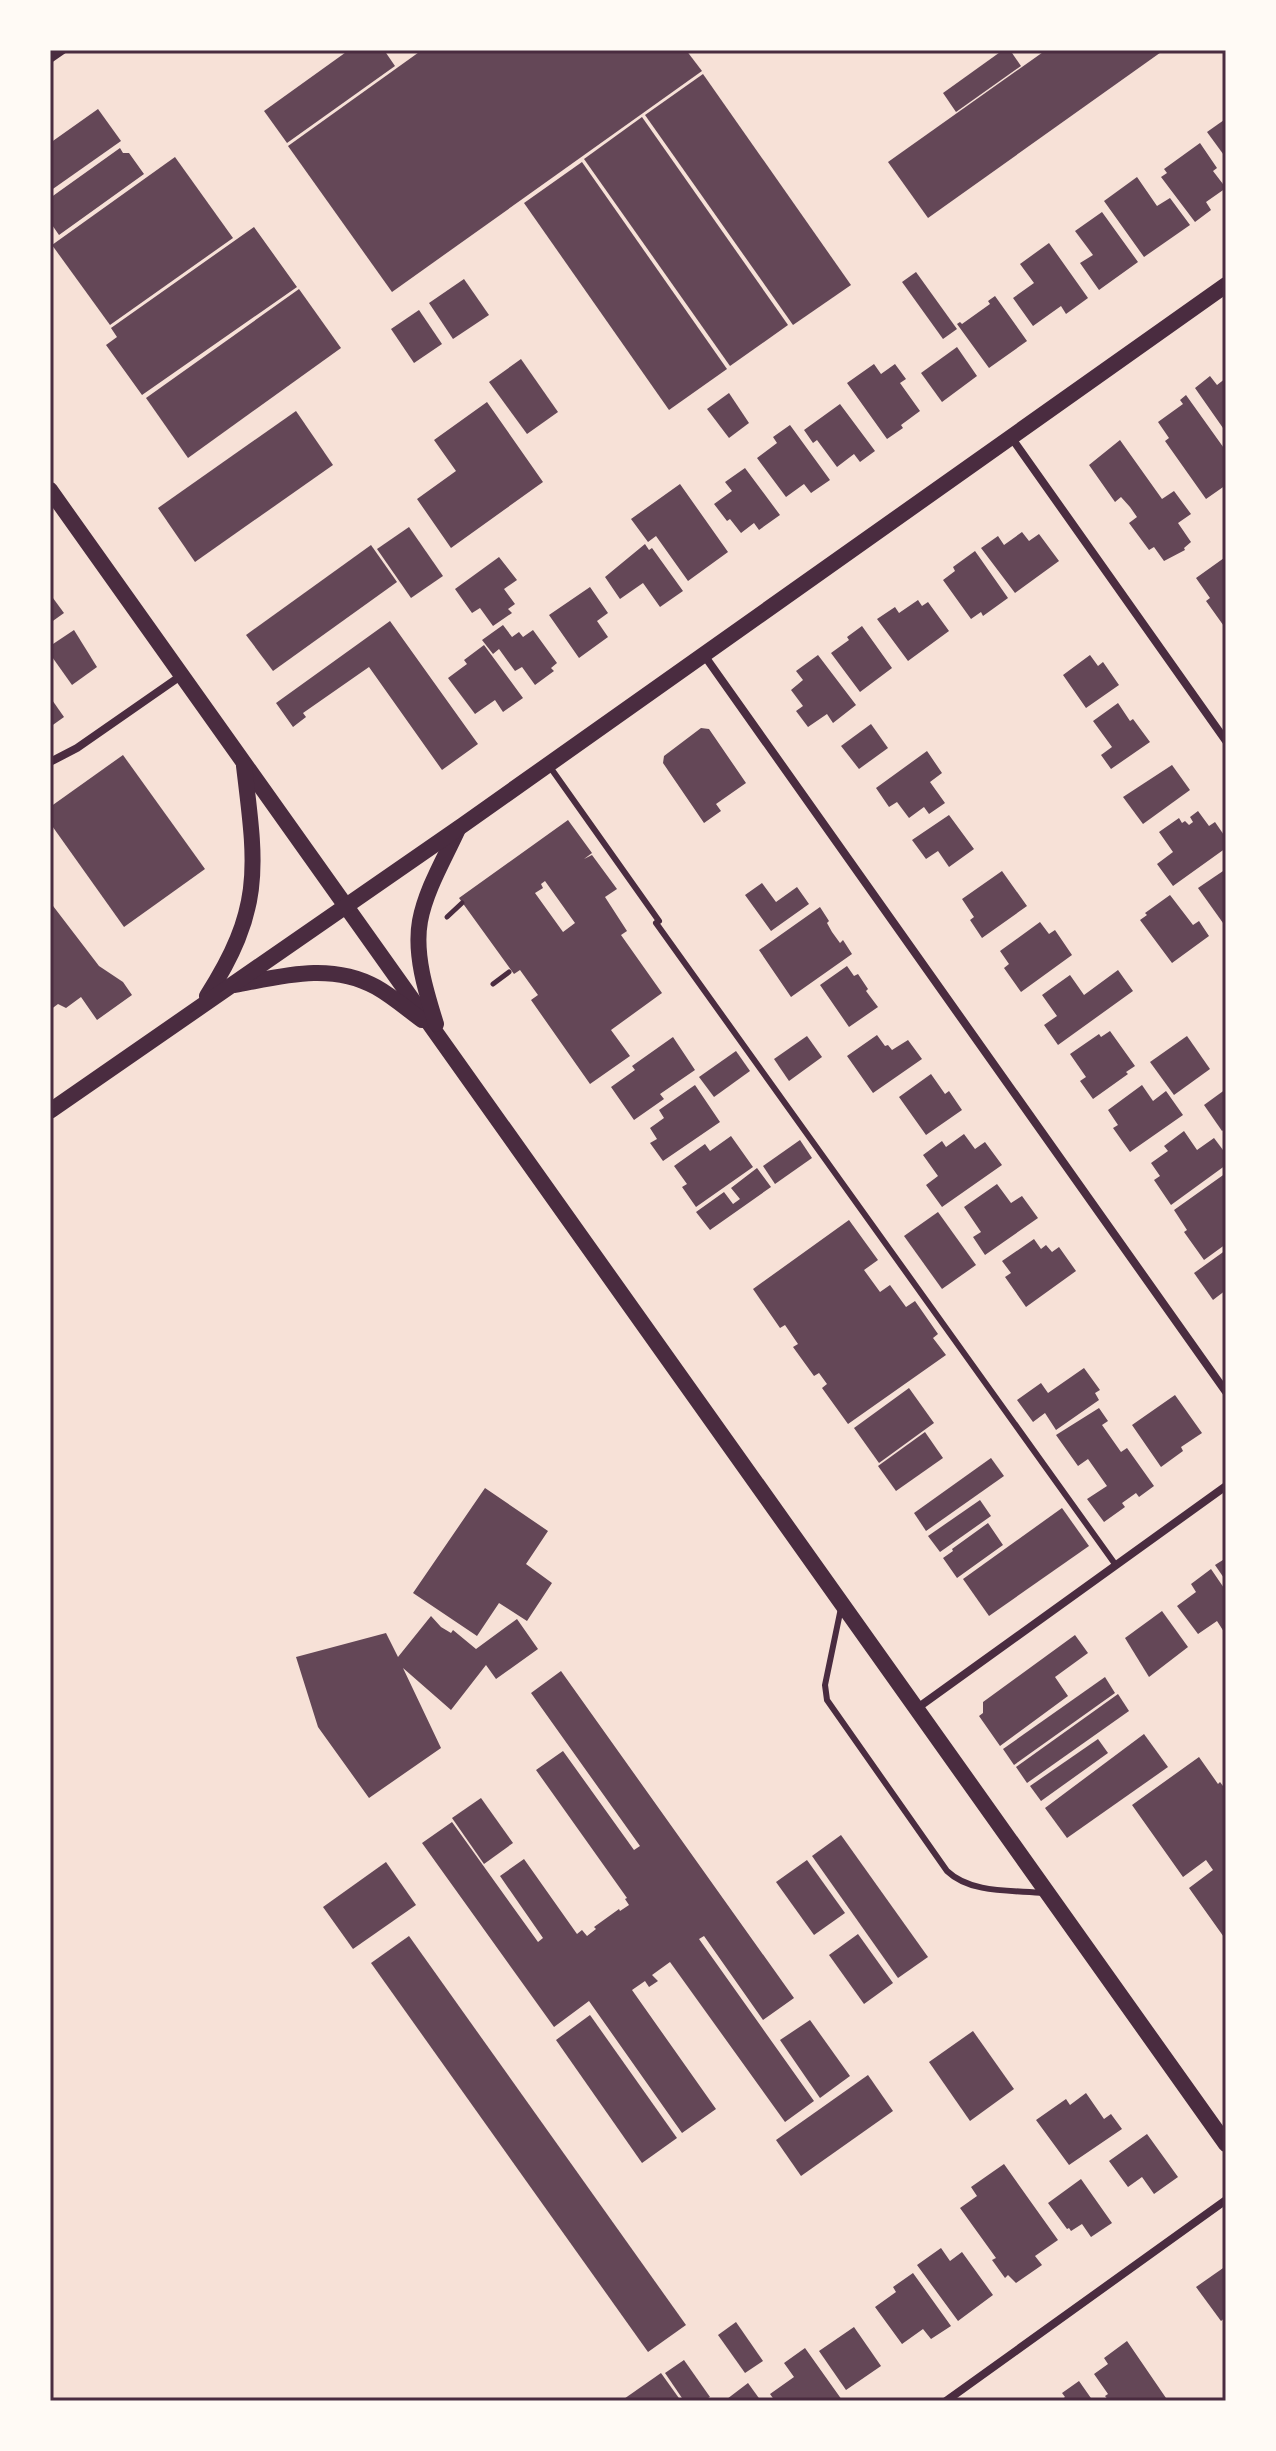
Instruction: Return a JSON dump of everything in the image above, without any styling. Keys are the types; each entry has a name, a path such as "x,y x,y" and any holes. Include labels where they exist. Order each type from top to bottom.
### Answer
{"main road":[{"path":"50,1111 1226,285"},
{"path":"50,490 1226,2144"},
{"path":"202,1004 232,956 251,896 254,845 243,761"},
{"path":"437,1035 424,982 419,929 426,902 458,827"},
{"path":"229,986 298,974 350,976 379,988 437,1035"}],"street":[{"path":"50,59 63,50"},
{"path":"1011,437 1226,741"},
{"path":"703,654 1226,1392"},
{"path":"50,762 77,748 182,675"},
{"path":"916,1709 1226,1486"},
{"path":"946,2401 1226,2200"}],"lane":[{"path":"548,764 659,921 656,923 1115,1564"},
{"path":"841,1604 825,1685 827,1700 947,1871 959,1881 972,1885 1048,1894"}],"path":[{"path":"447,917 462,903"},
{"path":"493,984 509,972"}],"building":[{"path":"349,50 384,50 395,66 287,143 264,111"},
{"path":"422,50 686,50 702,71 392,292 288,146"},
{"path":"1003,50 1010,50 1021,66 956,112 943,93"},
{"path":"1046,50 1164,50 928,218 888,162"},
{"path":"703,74 851,285 793,325 645,115"},
{"path":"98,109 121,141 50,191 50,143"},
{"path":"642,117 788,325 730,366 584,159"},
{"path":"1224,120 1226,122 1226,158 1207,132"},
{"path":"1200,143 1217,168 1213,171 1226,188 1206,202 1211,210 1195,222 1161,177 1167,173 1164,169"},
{"path":"120,148 123,153 129,153 144,174 59,235 50,222 50,198"},
{"path":"175,157 233,238 110,325 52,245"},
{"path":"582,162 727,369 669,410 524,203"},
{"path":"1137,177 1157,206 1170,198 1190,225 1144,257 1104,201"},
{"path":"1102,212 1138,262 1099,290 1080,263 1093,255 1075,231"},
{"path":"254,227 297,287 142,395 106,345 117,337 111,328"},
{"path":"1049,243 1088,298 1066,314 1061,306 1033,326 1013,298 1034,283 1020,264"},
{"path":"916,272 957,329 943,339 902,282"},
{"path":"464,279 489,315 453,339 429,303"},
{"path":"299,289 341,348 188,458 146,398"},
{"path":"995,296 1027,341 989,368 957,324 962,324 990,304 988,301"},
{"path":"419,310 442,344 414,363 391,329"},
{"path":"957,347 977,376 942,402 921,373"},
{"path":"521,359 558,412 527,434 489,382"},
{"path":"874,364 881,374 895,364 906,379 900,383 920,411 887,439 847,383"},
{"path":"1210,376 1217,385 1226,378 1226,425 1223,428 1195,388"},
{"path":"729,393 749,423 729,438 707,409"},
{"path":"1186,395 1226,451 1226,485 1206,499 1165,441 1169,438 1158,422 1183,404 1180,400"},
{"path":"487,402 543,482 451,548 417,499 456,471 434,440"},
{"path":"840,404 875,451 860,462 854,454 837,467 817,440 813,443 804,430"},
{"path":"296,411 333,465 195,562 158,508"},
{"path":"790,425 830,480 811,493 804,484 786,497 757,458 777,443 773,437"},
{"path":"1120,440 1162,499 1174,491 1191,514 1178,523 1191,542 1185,550 1164,561 1154,547 1149,550 1129,523 1137,517 1130,507 1121,497 1115,502 1089,465"},
{"path":"745,468 780,515 759,530 754,523 741,533 714,504 732,491 725,482"},
{"path":"680,484 728,552 688,581 656,536 648,542 631,519"},
{"path":"409,527 443,576 411,598 377,549"},
{"path":"1022,532 1029,541 1039,534 1059,561 1015,593 981,548 998,536 1004,545"},
{"path":"645,544 649,550 652,548 683,591 660,607 643,583 620,599 605,577"},
{"path":"371,545 397,582 273,671 246,635"},
{"path":"975,551 1008,598 983,616 981,612 971,619 943,580 955,571 953,567"},
{"path":"499,557 517,580 504,589 515,604 508,609 512,613 493,626 480,608 472,613 455,589"},
{"path":"1224,558 1226,629 1206,601 1210,598 1196,578"},
{"path":"590,587 608,613 597,621 608,637 579,658 549,615"},
{"path":"50,594 64,613 50,623"},
{"path":"918,600 922,606 928,602 949,631 908,661 877,619 895,607 899,613"},
{"path":"390,621 478,744 442,770 369,667 303,713 306,717 293,727 276,703"},
{"path":"503,625 512,637 519,632 523,637 533,630 557,663 551,668 554,671 535,685 522,667 515,671 499,649 493,654 482,640"},
{"path":"862,626 892,668 860,692 831,653"},
{"path":"74,630 97,667 72,685 50,654 50,646"},
{"path":"484,645 523,698 503,712 495,700 475,714 448,678 467,664 464,660"},
{"path":"818,655 856,705 833,723 827,714 808,727 796,711 803,706 791,690 803,680 796,671"},
{"path":"1090,655 1098,666 1103,662 1119,685 1086,708 1063,675"},
{"path":"50,697 64,717 50,727"},
{"path":"1118,703 1150,742 1111,769 1101,755 1112,747 1093,721"},
{"path":"871,724 888,748 859,769 841,746"},
{"path":"701,728 709,729 746,783 716,804 721,811 704,823 663,763 664,756"},
{"path":"927,751 942,773 930,782 945,803 929,814 924,807 909,818 897,802 889,807 876,788"},
{"path":"123,755 205,869 124,927 50,823 50,807"},
{"path":"1172,765 1190,790 1143,824 1123,797"},
{"path":"1198,811 1209,826 1215,822 1226,838 1226,848 1173,886 1157,864 1173,852 1159,832 1179,818 1189,825 1193,822 1190,817"},
{"path":"949,815 974,849 949,867 938,851 926,859 912,840"},
{"path":"568,820 592,853 584,859 592,855 617,889 605,897 627,931 621,935 662,993 611,1030 630,1056 590,1084 531,1000 538,995 520,970 514,974 459,898","holes":["545,881 575,923 563,932 535,893 543,888 541,884"]},
{"path":"1226,869 1226,921 1223,923 1198,888"},
{"path":"1002,871 1027,906 982,938 970,920 974,917 962,899"},
{"path":"762,883 776,902 797,887 809,904 771,931 745,895"},
{"path":"1170,895 1193,925 1199,921 1209,936 1172,963 1140,920"},
{"path":"50,902 99,966 123,982 132,995 97,1020 81,997 66,1008 58,1004 50,1010"},
{"path":"820,907 832,932 840,943 843,940 852,954 791,997 759,950"},
{"path":"1040,922 1049,934 1055,930 1072,955 1021,992 1004,968 1009,964 1000,951"},
{"path":"847,966 854,976 858,974 878,1007 849,1027 820,985"},
{"path":"1118,970 1133,991 1058,1045 1044,1025 1057,1016 1042,995 1070,975 1084,995"},
{"path":"1110,1031 1135,1066 1093,1099 1080,1081 1086,1077 1070,1054 1099,1034 1101,1037"},
{"path":"877,1035 892,1050 908,1040 922,1059 873,1093 847,1056"},
{"path":"807,1036 822,1057 789,1081 774,1059"},
{"path":"1187,1036 1210,1069 1174,1095 1150,1062"},
{"path":"673,1037 695,1070 660,1094 664,1099 634,1120 611,1087 635,1070 632,1066"},
{"path":"736,1051 750,1071 714,1097 699,1077"},
{"path":"931,1074 945,1094 949,1091 962,1110 926,1135 899,1097"},
{"path":"695,1085 720,1122 663,1161 650,1143 657,1139 650,1128 664,1118 659,1110"},
{"path":"1142,1085 1153,1101 1166,1091 1183,1115 1130,1152 1113,1128 1118,1125 1108,1110"},
{"path":"1226,1089 1226,1128 1222,1131 1204,1105"},
{"path":"1184,1131 1197,1150 1214,1138 1226,1154 1226,1165 1171,1205 1154,1180 1160,1176 1151,1163 1168,1151 1164,1146"},
{"path":"964,1134 975,1149 985,1142 1002,1165 942,1207 926,1185 938,1176 923,1155 942,1141 946,1147"},
{"path":"731,1136 753,1167 696,1207 682,1187 687,1184 674,1166 705,1144 710,1151"},
{"path":"800,1140 812,1158 775,1184 763,1166"},
{"path":"757,1168 771,1187 710,1230 696,1212 724,1192 733,1204 740,1199 731,1188"},
{"path":"1226,1173 1226,1244 1204,1260 1184,1232 1187,1230 1174,1210"},
{"path":"997,1184 1011,1203 1022,1196 1038,1218 985,1255 973,1237 981,1232 964,1207"},
{"path":"938,1212 976,1265 942,1289 904,1236"},
{"path":"849,1220 878,1260 864,1270 880,1292 890,1285 906,1307 915,1301 938,1334 933,1338 946,1355 848,1424 822,1388 827,1384 819,1373 814,1376 793,1347 798,1344 785,1325 780,1328 753,1289"},
{"path":"1034,1239 1041,1249 1046,1245 1052,1252 1059,1247 1076,1271 1026,1307 1005,1277 1011,1273 1002,1261"},
{"path":"1226,1250 1226,1290 1213,1300 1194,1273"},
{"path":"1084,1368 1100,1390 1095,1393 1099,1400 1056,1430 1045,1413 1033,1422 1017,1400 1041,1383 1048,1393"},
{"path":"909,1388 934,1423 879,1463 854,1428"},
{"path":"1175,1395 1202,1433 1181,1447 1183,1451 1161,1467 1132,1425"},
{"path":"1099,1408 1108,1421 1102,1425 1121,1452 1127,1448 1154,1486 1139,1497 1136,1493 1122,1503 1125,1507 1104,1522 1087,1499 1107,1486 1088,1459 1078,1466 1056,1435"},
{"path":"925,1432 943,1458 896,1491 878,1466"},
{"path":"991,1458 1004,1476 926,1531 914,1513"},
{"path":"485,1488 548,1531 526,1564 552,1583 527,1621 499,1603 477,1636 413,1593"},
{"path":"980,1500 991,1516 940,1552 928,1536"},
{"path":"1062,1508 1089,1546 989,1616 963,1579"},
{"path":"988,1523 1003,1545 957,1578 943,1558"},
{"path":"1226,1558 1226,1581 1215,1565"},
{"path":"1211,1569 1226,1591 1226,1635 1217,1621 1198,1634 1177,1606 1196,1592 1191,1584"},
{"path":"1162,1611 1188,1647 1149,1677 1125,1638"},
{"path":"431,1616 441,1627 451,1633 453,1630 476,1649 517,1619 538,1649 496,1679 486,1665 451,1710 403,1668 441,1748 369,1798 318,1727 296,1657 386,1633 398,1657"},
{"path":"1075,1635 1088,1653 1055,1677 1068,1696 1000,1746 979,1716 983,1713 983,1702"},
{"path":"561,1671 794,1998 763,2020 704,1936 699,1939 814,2101 785,2122 670,1962 652,1975 658,1981 649,1987 645,1981 632,1990 716,2109 682,2133 589,2001 554,2027 422,1843 452,1822 538,1942 543,1938 500,1876 524,1859 577,1934 582,1930 587,1936 596,1929 594,1927 629,1905 536,1770 563,1751 634,1850 640,1846 531,1693"},
{"path":"1105,1677 1115,1693 1014,1765 1003,1749"},
{"path":"1118,1694 1129,1711 1027,1783 1016,1767"},
{"path":"1144,1734 1168,1767 1067,1838 1045,1808"},
{"path":"1098,1739 1108,1753 1041,1801 1030,1786"},
{"path":"1199,1757 1226,1790 1226,1940 1189,1888 1213,1870 1206,1860 1183,1877 1132,1805"},
{"path":"481,1798 513,1843 484,1864 452,1818"},
{"path":"841,1835 928,1957 898,1978 812,1856"},
{"path":"807,1860 845,1913 814,1935 776,1882"},
{"path":"386,1862 416,1905 353,1949 323,1907"},
{"path":"858,1934 893,1983 864,2004 829,1955"},
{"path":"409,1936 686,2325 648,2352 371,1963"},
{"path":"590,2015 677,2138 642,2163 556,2040"},
{"path":"810,2020 850,2076 820,2098 780,2040"},
{"path":"973,2031 1014,2089 970,2121 929,2062"},
{"path":"868,2075 893,2111 801,2176 776,2140"},
{"path":"1086,2093 1104,2119 1111,2114 1122,2129 1069,2165 1036,2120 1066,2099 1070,2105"},
{"path":"1147,2134 1178,2177 1154,2194 1142,2177 1128,2187 1109,2161"},
{"path":"1004,2164 1058,2240 1035,2256 1042,2265 1016,2283 1008,2275 1005,2278 992,2260 996,2258 960,2208 977,2196 971,2187"},
{"path":"1081,2179 1112,2223 1091,2237 1082,2224 1071,2231 1067,2229 1048,2203"},
{"path":"941,2248 950,2261 962,2252 993,2295 958,2321 917,2265"},
{"path":"1226,2266 1226,2317 1221,2321 1196,2287"},
{"path":"913,2273 951,2326 931,2339 923,2329 902,2344 875,2307 896,2292 893,2287"},
{"path":"736,2322 763,2361 745,2373 718,2335"},
{"path":"854,2327 881,2366 846,2390 819,2351"},
{"path":"1127,2341 1166,2398 1163,2401 1109,2401 1105,2396 1108,2394 1094,2374 1108,2364 1104,2358"},
{"path":"805,2348 842,2400 775,2401 770,2394 794,2377 784,2363"},
{"path":"684,2360 710,2397 703,2401 684,2401 665,2373"},
{"path":"661,2373 681,2401 621,2401"},
{"path":"1079,2381 1093,2401 1060,2401 1065,2397 1062,2393"},
{"path":"748,2383 761,2401 728,2401 727,2399"}]}
